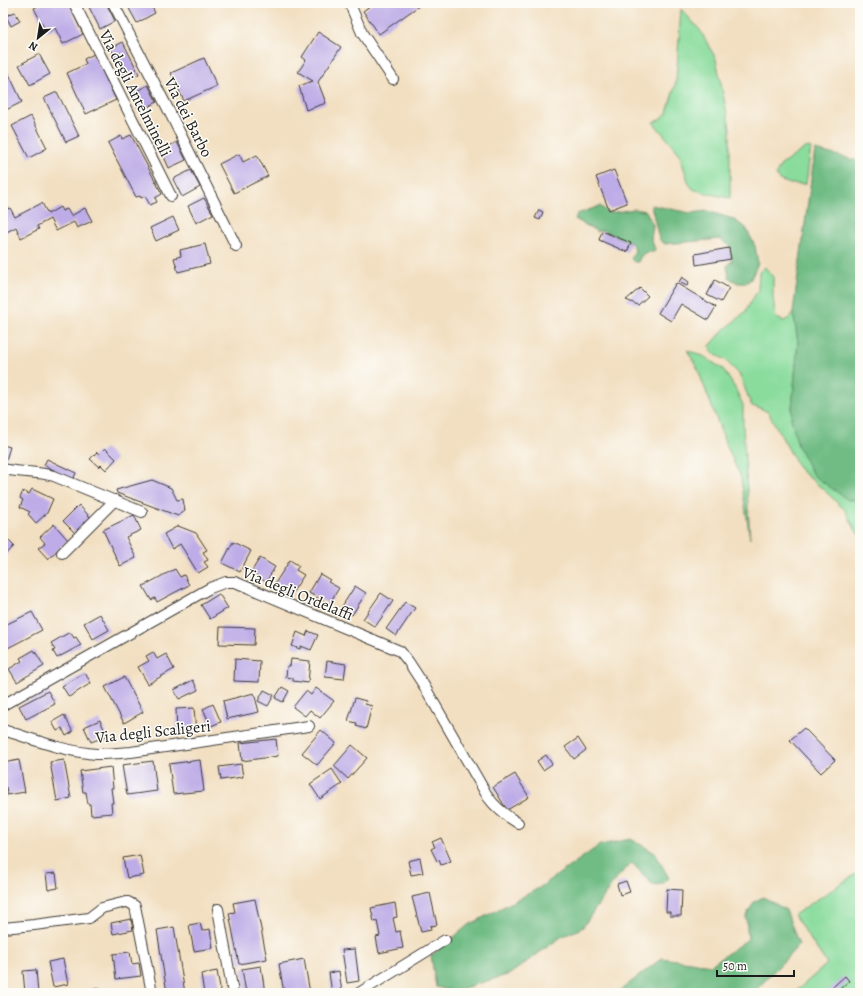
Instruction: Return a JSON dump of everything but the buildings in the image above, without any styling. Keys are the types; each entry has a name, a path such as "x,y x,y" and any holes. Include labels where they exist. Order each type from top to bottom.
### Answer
{"street":[{"name":"Via degli Antelminelli","path":"74,3 172,196"},
{"name":"Via dei Barbo","path":"113,3 168,107 236,246"},
{"path":"351,3 350,4 362,32 393,79"},
{"path":"3,469 41,473 54,476 142,512"},
{"path":"62,553 115,500"},
{"name":"Via degli Ordelaffi","path":"3,705 210,588 226,582 235,582 400,651 423,684 488,797 500,811 518,823"},
{"name":"Via degli Scaligeri","path":"3,730 55,746 88,753 107,754 131,752 309,726"},
{"path":"3,928 88,918 102,908 128,902 135,906 152,993"},
{"path":"218,909 233,993"},
{"path":"359,993 445,940"}],"green space":[{"path":"681,9 700,30 716,59 730,128 730,198 693,189 689,184 679,153 653,122 659,120 667,113 676,82"},
{"path":"811,147 806,184 790,184 779,180 776,175 780,166 805,148"},
{"path":"815,150 855,160 860,163 860,499 848,500 813,475 798,446 791,419 798,342 793,312"},
{"path":"651,205 690,213 707,211 733,219 746,228 755,246 758,263 751,279 746,283 738,283 729,278 727,266 732,260 729,246 720,239 665,244 659,239"},
{"path":"600,206 609,213 634,209 646,211 653,225 651,239 655,249 654,252 644,254 638,262 634,262 631,259 635,250 632,243 602,230 598,232 575,219 577,214"},
{"path":"765,267 773,277 773,298 776,318 784,321 791,317 793,312 798,342 791,419 848,500 860,499 860,536 845,510 800,470 768,412 752,406 739,374 724,359 711,352 710,346 723,331 745,312 758,290 759,272"},
{"path":"687,350 703,356 723,369 735,388 743,405 750,539 741,478 725,442 697,367"},
{"path":"631,839 655,853 669,878 663,884 653,885 632,863 616,879 582,928 561,937 510,974 454,991 436,987 431,956 467,926 539,888 600,845"},
{"path":"860,871 860,993 794,993 827,964 794,915"},
{"path":"763,897 786,910 799,945 753,993 617,993 662,958 711,965 748,939 746,916 754,902"}]}
